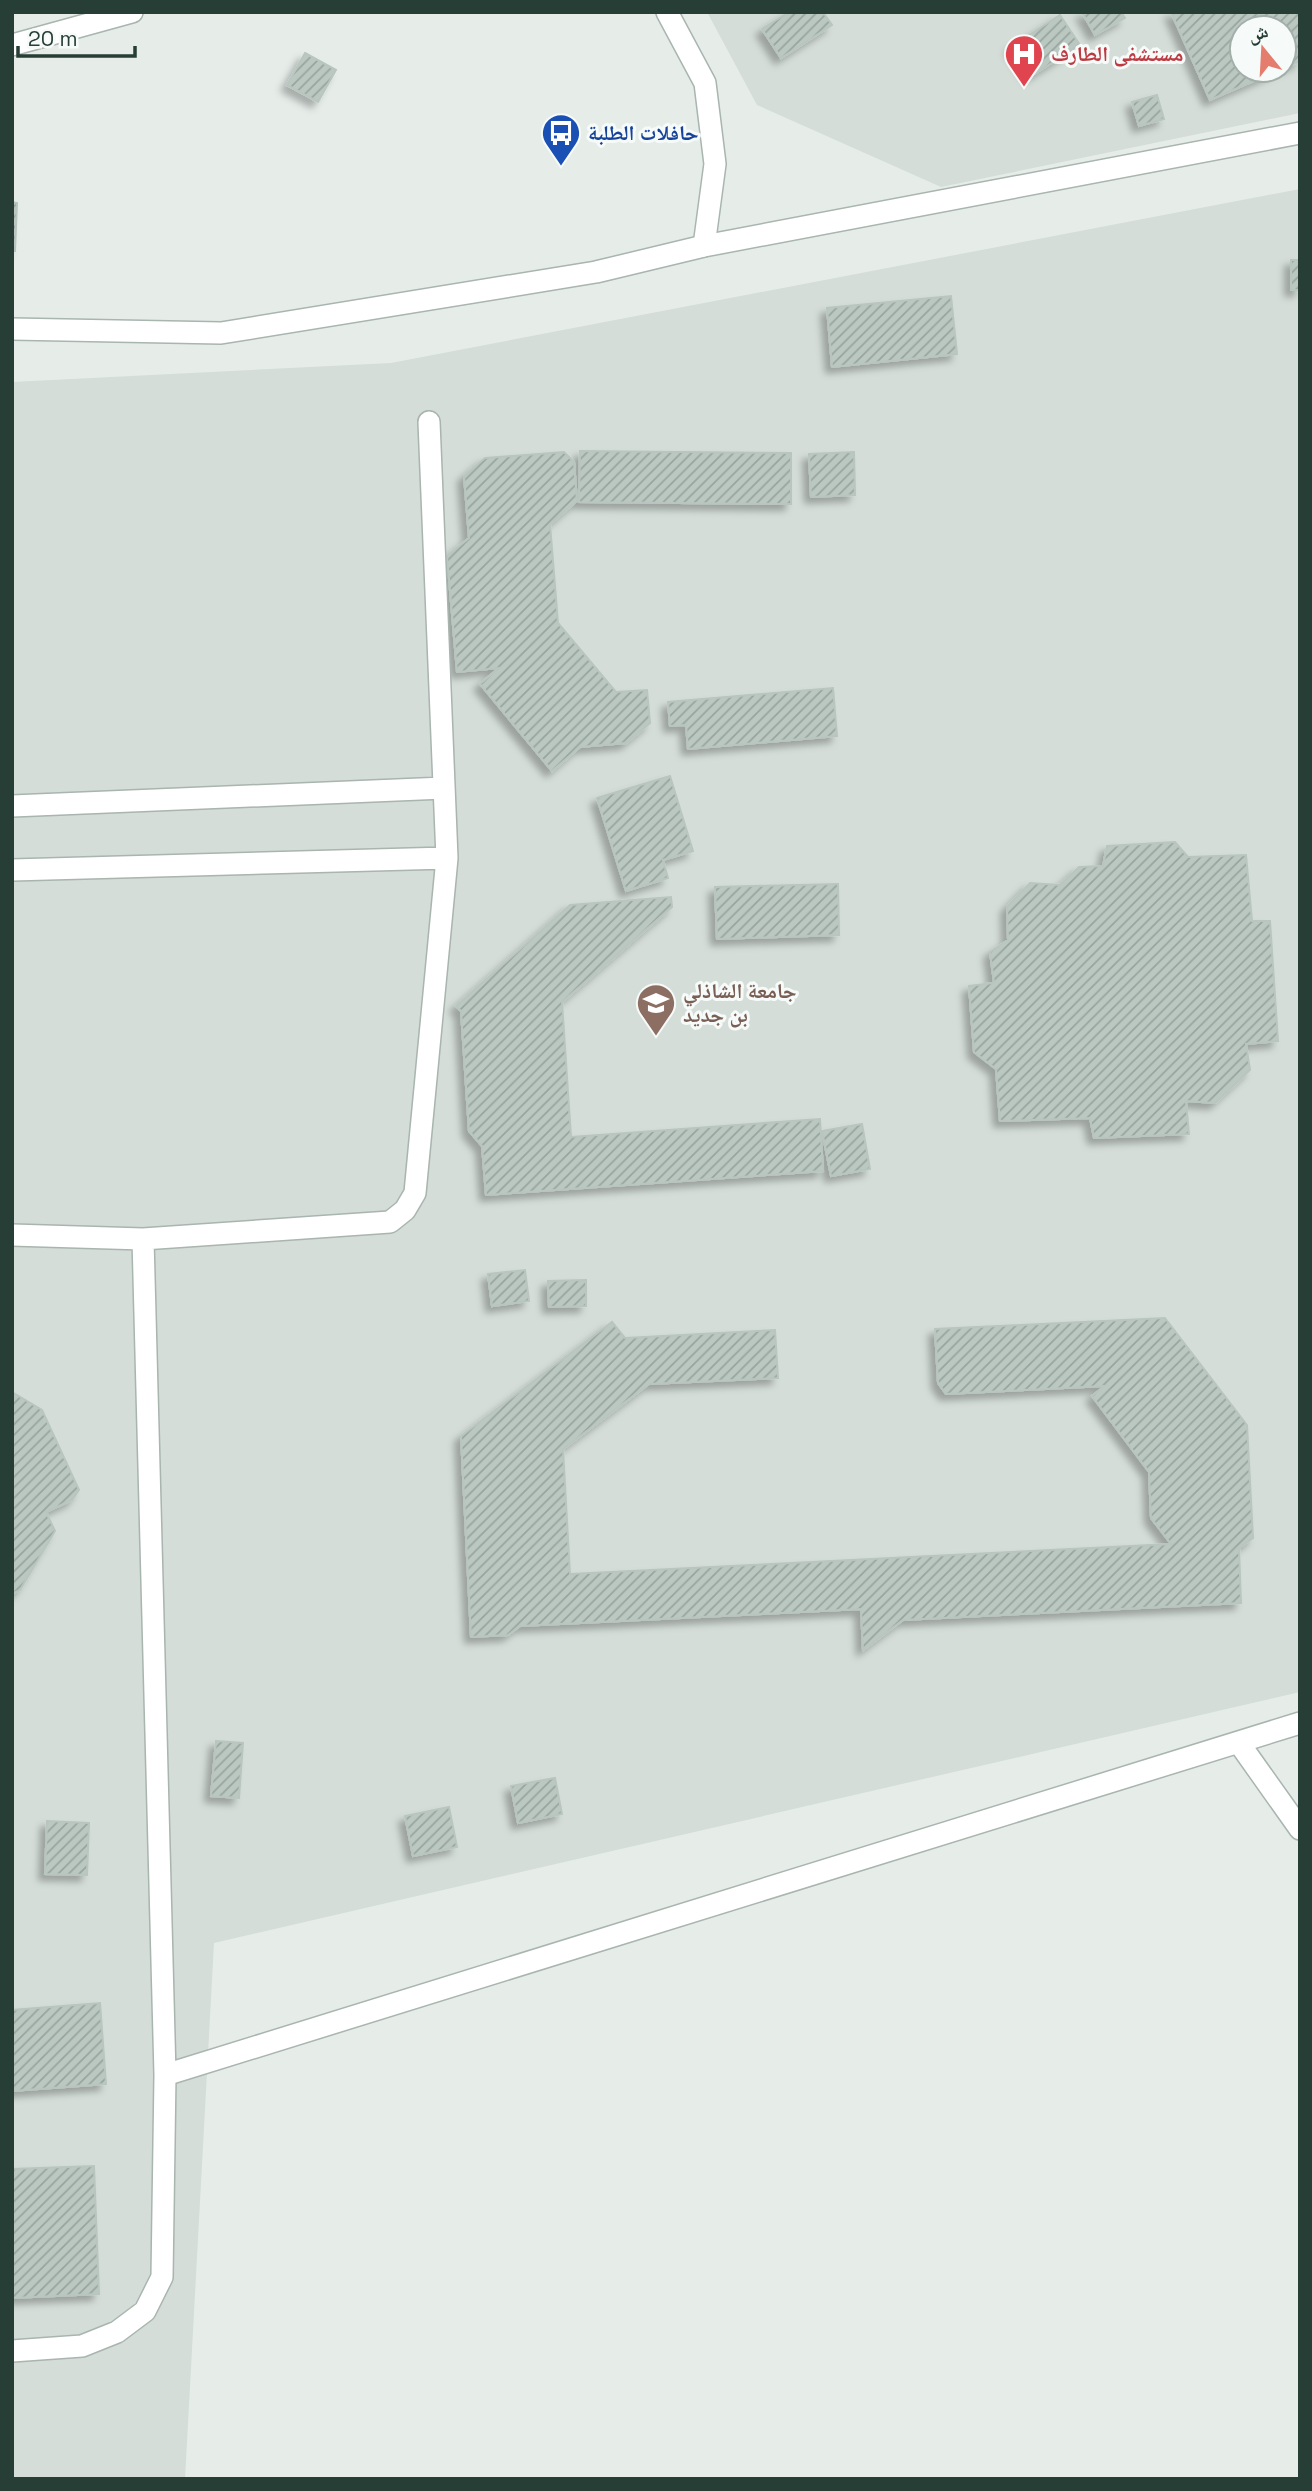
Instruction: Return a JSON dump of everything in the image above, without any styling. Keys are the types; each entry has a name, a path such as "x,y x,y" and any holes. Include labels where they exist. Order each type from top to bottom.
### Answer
{"street":[{"path":"12,45 132,12"},
{"path":"667,12 705,83 715,164 704,246"},
{"path":"12,329 221,333 596,272 704,246 1300,133"},
{"path":"12,1235 143,1239 390,1222 405,1210 415,1194 447,858 429,422"},
{"path":"12,806 444,788"},
{"path":"12,870 447,858"},
{"path":"12,2351 82,2346 117,2332 145,2311 162,2277 165,2075 143,1239"},
{"path":"165,2075 1300,1723"},
{"path":"1239,1743 1300,1829"}],"shaded area":[{"name":"مستشفى الطارف","path":"707,12 1300,12 1300,113 941,187 757,105"},
{"name":"جامعة الشاذلي بن جديد","path":"1300,189 1300,1692 214,1943 185,2479 12,2479 12,382 391,363"}],"building":[{"path":"789,12 823,12 832,25 781,58 762,29"},
{"path":"1082,12 1121,12 1125,18 1095,35"},
{"path":"1171,12 1300,12 1298,62 1298,14 1228,14 1228,84 1247,84 1210,100"},
{"path":"1060,15 1080,45 1031,76 1011,47"},
{"path":"305,53 336,70 318,102 287,85"},
{"path":"1157,95 1164,119 1139,126 1132,102"},
{"path":"12,202 17,203 15,251 12,251"},
{"path":"1291,260 1300,260 1300,290 1291,290"},
{"path":"951,296 957,354 832,367 827,308"},
{"path":"580,451 791,453 791,504 579,502"},
{"path":"564,452 574,462 577,501 550,524 558,623 616,692 647,690 650,723 626,743 580,747 552,771 480,684 499,668 457,672 447,556 469,538 464,476 485,458"},
{"path":"854,452 855,495 811,497 809,454"},
{"path":"833,688 837,736 688,749 686,725 670,726 668,702"},
{"path":"670,776 693,851 663,860 668,878 626,891 597,798"},
{"path":"1175,842 1188,857 1246,855 1252,921 1270,921 1278,1041 1246,1044 1250,1070 1215,1103 1186,1101 1189,1134 1094,1138 1090,1118 1000,1121 996,1069 974,1052 969,986 994,983 990,952 1008,940 1007,907 1030,883 1060,885 1079,867 1103,866 1107,846"},
{"path":"838,884 839,935 717,939 715,887"},
{"path":"671,897 672,907 562,1002 571,1137 820,1119 823,1171 486,1195 482,1146 469,1131 461,1011 456,1006 570,905"},
{"path":"862,1124 870,1169 831,1176 822,1131"},
{"path":"525,1270 529,1301 492,1306 488,1274"},
{"path":"586,1280 586,1306 549,1307 548,1281"},
{"path":"1165,1318 1247,1425 1253,1538 1239,1548 1241,1603 903,1620 863,1650 861,1609 520,1626 508,1635 471,1637 461,1436 612,1322 625,1338 775,1330 778,1378 649,1384 563,1449 570,1574 1171,1544 1151,1518 1149,1472 1092,1396 1105,1386 946,1394 938,1383 935,1329"},
{"path":"12,1392 42,1410 79,1490 72,1500 46,1512 55,1531 20,1590 12,1594"},
{"path":"216,1741 243,1743 239,1798 211,1796"},
{"path":"555,1778 562,1814 518,1823 511,1786"},
{"path":"449,1807 457,1847 413,1856 405,1816"},
{"path":"47,1821 89,1823 87,1875 45,1874"},
{"path":"100,2003 106,2084 12,2091 12,2010"},
{"path":"94,2166 99,2294 12,2298 12,2169"}],"place":[{"name":"مستشفى الطارف","path":"1024,88"},
{"name":"حافلات الطلبة","path":"561,167"},
{"name":"جامعة الشاذلي بن جديد","path":"656,1037"}]}
